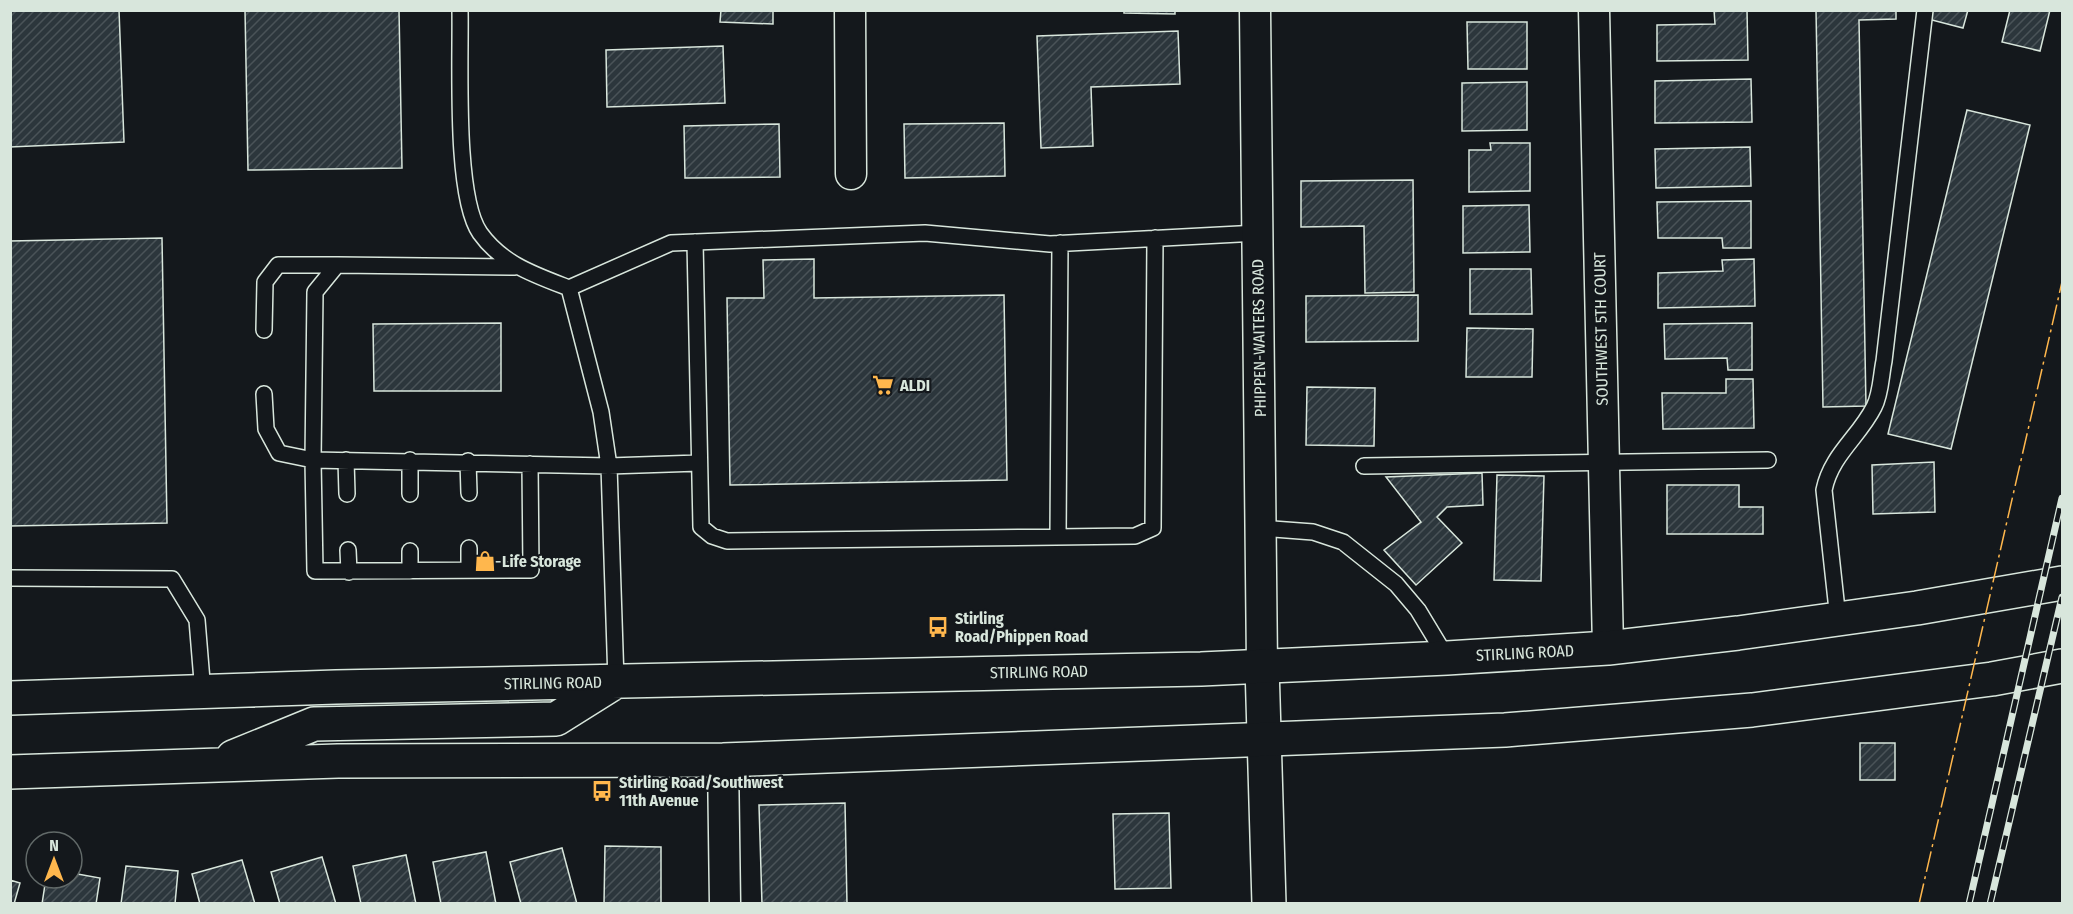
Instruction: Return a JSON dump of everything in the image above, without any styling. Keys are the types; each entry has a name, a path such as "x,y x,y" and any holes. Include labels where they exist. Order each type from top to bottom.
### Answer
{"main road":[{"name":"STIRLING ROAD","path":"10,698 1262,666 1447,658 1608,648 1838,619 2062,583"},
{"path":"1262,666 1269,903"},
{"path":"10,772 338,761 723,760 1505,730 1719,714 1904,691 2062,666"},
{"path":"213,766 314,724 556,719 616,681"}],"street":[{"path":"850,10 851,174"},
{"name":"PHIPPEN-WAITERS ROAD","path":"1255,10 1262,666"},
{"name":"SOUTHWEST 5TH COURT","path":"1594,10 1608,648"},
{"path":"723,760 725,903"}],"lane":[{"path":"460,10 463,185 479,233 515,267"},
{"path":"1838,619 1824,490 1827,474 1837,456 1875,405 1884,361 1925,10"},
{"path":"264,330 265,282 278,265 515,267 569,288 671,243 925,233 1060,243 1257,233"},
{"path":"695,242 701,527 712,536 727,541 1135,536 1153,528 1155,238"},
{"path":"1058,537 1060,243"},
{"path":"337,265 315,292 313,460 315,571 531,570 530,464"},
{"path":"569,288 601,412 609,466 616,681"},
{"path":"264,394 266,429 279,453 313,460 468,461 609,466 699,463"},
{"path":"346,460 347,494"},
{"path":"410,460 410,494"},
{"path":"1365,466 1768,460"},
{"path":"468,461 469,493"},
{"path":"1261,528 1312,532 1343,542 1396,584 1418,610 1447,658"},
{"path":"469,548 469,570"},
{"path":"348,550 349,572"},
{"path":"410,551 410,571"},
{"path":"10,578 172,579 197,620 203,693"}],"building":[{"path":"10,10 119,10 124,142 10,147"},
{"path":"245,10 399,10 402,168 248,170"},
{"path":"721,10 773,10 773,24 720,22"},
{"path":"1124,10 1175,10 1175,14 1124,13"},
{"path":"1714,10 1747,10 1748,60 1657,61 1657,25 1715,24"},
{"path":"1816,10 1896,10 1896,19 1859,20 1866,406 1823,407"},
{"path":"1930,10 1968,10 1963,28 1928,19"},
{"path":"2010,10 2050,10 2040,51 2002,42"},
{"path":"1467,22 1527,22 1527,69 1468,69"},
{"path":"1178,31 1180,84 1091,87 1093,146 1041,148 1037,36"},
{"path":"723,46 725,103 607,107 606,50"},
{"path":"1751,79 1752,122 1655,123 1655,81"},
{"path":"1527,82 1527,130 1462,131 1462,83"},
{"path":"1967,110 2030,125 1951,449 1888,434"},
{"path":"1004,123 1005,176 905,178 904,124"},
{"path":"779,124 780,177 685,178 684,126"},
{"path":"1490,143 1530,143 1530,191 1469,192 1469,150 1491,150"},
{"path":"1750,147 1751,186 1656,188 1655,149"},
{"path":"1413,180 1414,292 1365,293 1364,226 1301,227 1301,181"},
{"path":"1751,201 1751,248 1723,248 1722,238 1658,238 1657,202"},
{"path":"1529,205 1530,252 1463,253 1463,206"},
{"path":"162,238 167,523 10,526 10,241"},
{"path":"814,259 814,298 1004,295 1007,480 730,485 727,298 764,298 763,260"},
{"path":"1754,259 1755,306 1658,308 1658,273 1723,271 1722,260"},
{"path":"1470,269 1531,269 1532,314 1470,314"},
{"path":"1418,295 1418,341 1306,342 1306,296"},
{"path":"501,323 501,391 374,391 373,324"},
{"path":"1752,323 1752,370 1728,370 1727,358 1665,359 1664,324"},
{"path":"1467,328 1533,329 1532,377 1466,377"},
{"path":"1726,379 1753,379 1754,428 1663,429 1662,393 1726,393"},
{"path":"1307,387 1375,388 1374,446 1306,445"},
{"path":"1934,462 1935,512 1873,514 1872,465"},
{"path":"1482,473 1483,505 1447,507 1437,517 1462,543 1416,585 1384,550 1421,522 1386,477"},
{"path":"1497,475 1544,476 1541,581 1494,580"},
{"path":"1667,485 1739,485 1739,507 1763,507 1763,534 1667,534"},
{"path":"1860,743 1895,743 1895,780 1860,780"},
{"path":"845,803 847,904 762,904 759,805"},
{"path":"1169,813 1171,888 1115,889 1113,814"},
{"path":"605,846 661,847 661,904 604,904"},
{"path":"562,848 577,904 521,904 510,862"},
{"path":"486,852 496,904 441,904 433,862"},
{"path":"406,855 416,904 361,904 353,866"},
{"path":"322,857 336,904 280,904 271,872"},
{"path":"242,860 255,904 200,904 192,874"},
{"path":"126,866 178,871 175,904 121,904"},
{"path":"84,875 100,878 96,904 42,904 44,890 84,890"},
{"path":"10,880 20,883 14,904 10,904"}],"railway":[{"path":"1969,904 2062,498"},
{"path":"1990,904 2062,597"}],"power":[{"path":"1919,904 2062,282"}],"place":[{"name":"ALDI","path":"883,385"},
{"name":"Life Storage","path":"485,561"},
{"name":"Stirling Road/Phippen Road","path":"938,627"},
{"name":"Stirling Road/Southwest 11th Avenue","path":"602,791"}]}
